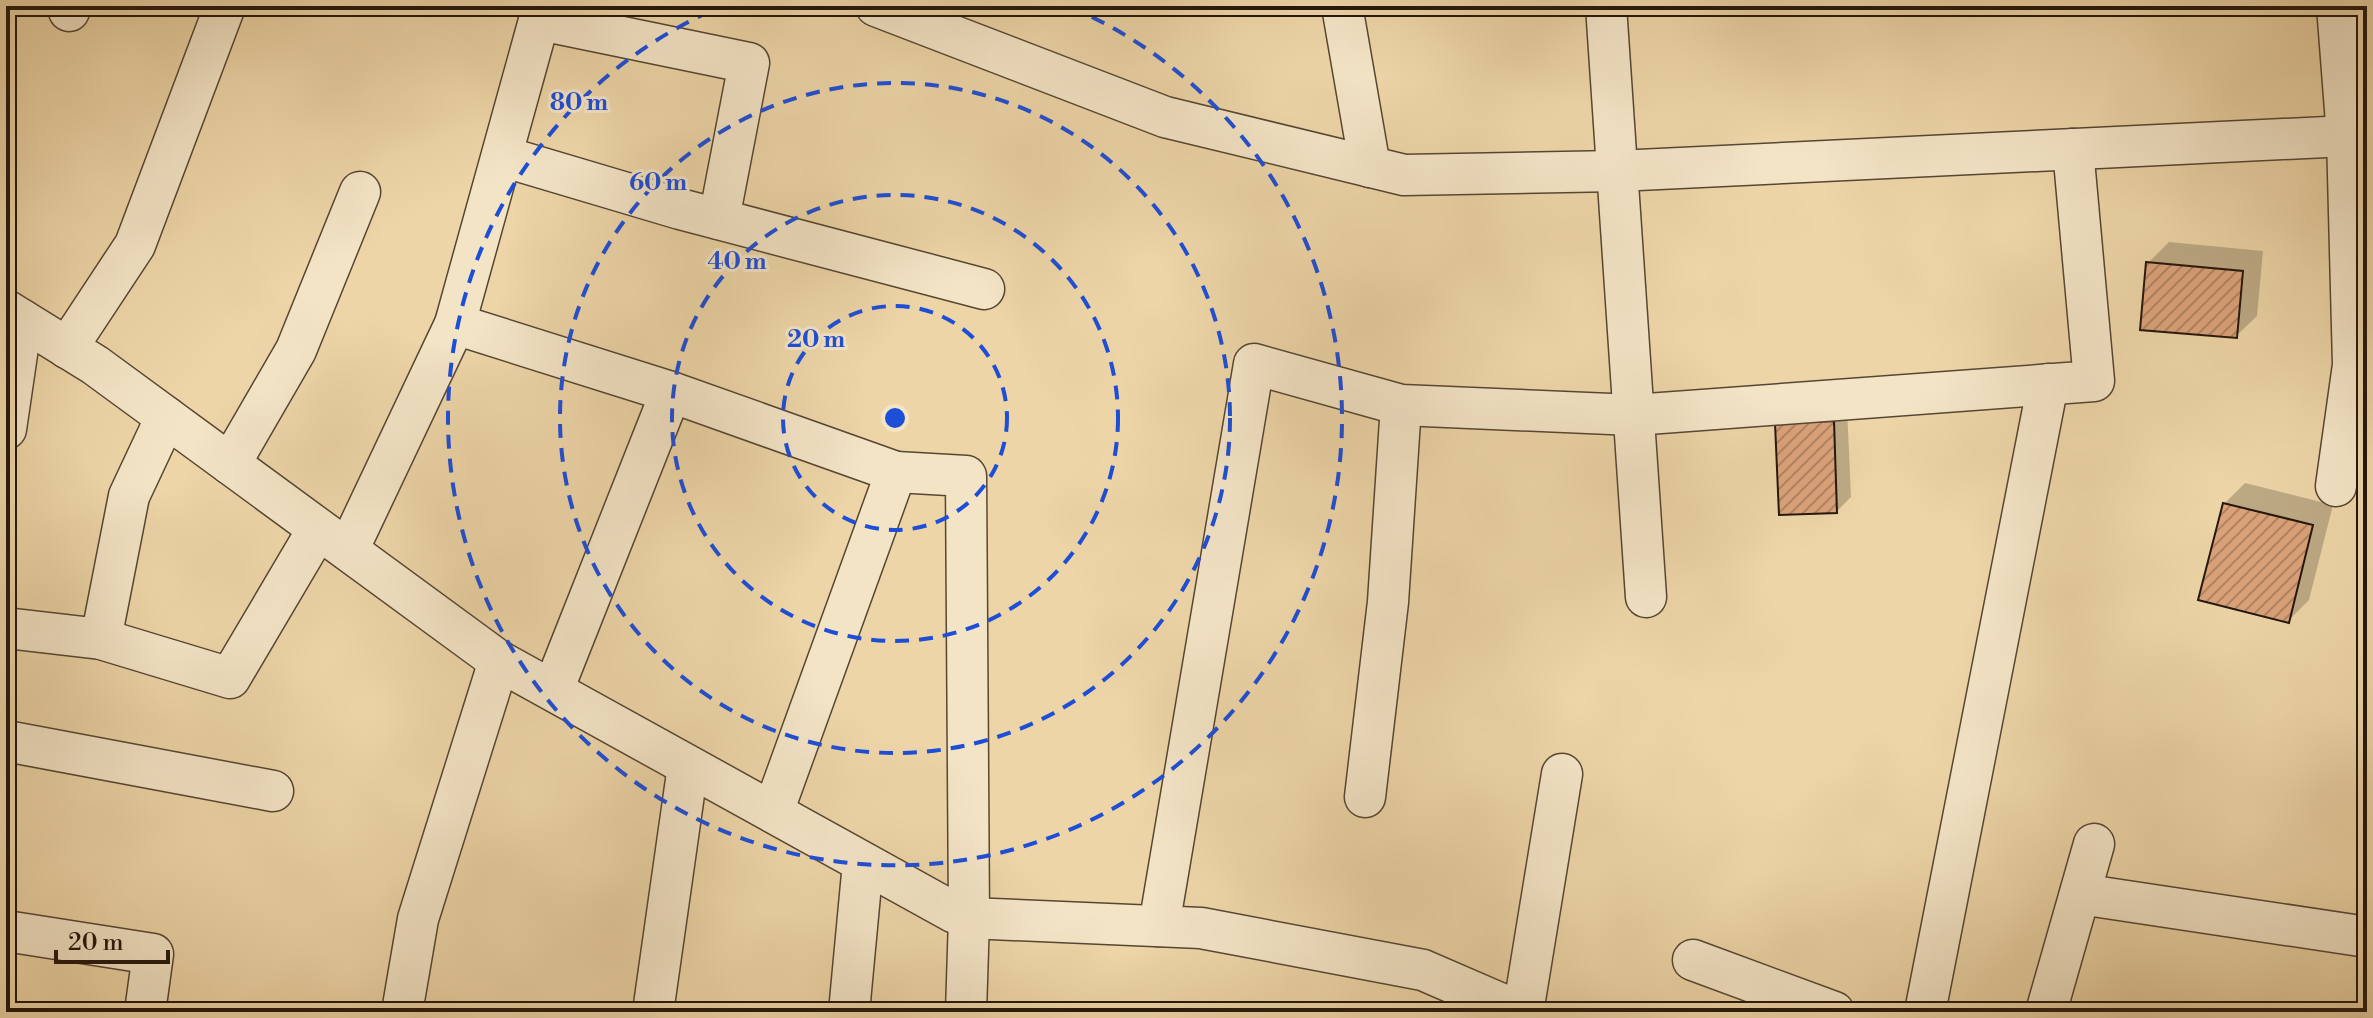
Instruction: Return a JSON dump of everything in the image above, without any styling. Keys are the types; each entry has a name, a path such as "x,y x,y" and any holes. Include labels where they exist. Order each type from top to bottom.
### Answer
{"street":[{"path":"67,348 135,245 225,6"},
{"path":"876,6 1165,117 1404,175 1617,171 2347,136"},
{"path":"1342,6 1370,167"},
{"path":"1606,6 1646,597"},
{"path":"2336,486 2353,365 2347,136 2337,6"},
{"path":"6,628 101,639 230,678 333,540 455,324 541,13 749,63 719,219"},
{"path":"1159,926 1254,364 1401,405 1634,415 2094,381 2073,149"},
{"path":"502,156 719,219 984,289"},
{"path":"230,464 296,350 360,192"},
{"path":"6,429 14,315 166,417 499,661 863,863 969,918 1201,928 1423,970 1522,1012 1562,774"},
{"path":"455,324 671,392 896,472 966,476 969,918 966,1012"},
{"path":"1925,1012 2048,384"},
{"path":"553,690 671,392"},
{"path":"1365,797 1388,602 1401,405"},
{"path":"101,639 129,496 166,417"},
{"path":"773,812 896,472"},
{"path":"402,1012 418,919 499,661"},
{"path":"6,741 273,791"},
{"path":"653,1012 688,766"},
{"path":"2046,1012 2094,844"},
{"path":"849,1012 863,863"},
{"path":"2080,894 2367,937"},
{"path":"6,931 153,954 145,1012"},
{"path":"1693,960 1834,1012"}],"building":[{"path":"2146,262 2243,271 2237,338 2140,330"},
{"path":"1834,421 1837,513 1779,515 1775,423"},
{"path":"2223,503 2313,525 2289,623 2198,600"}]}
